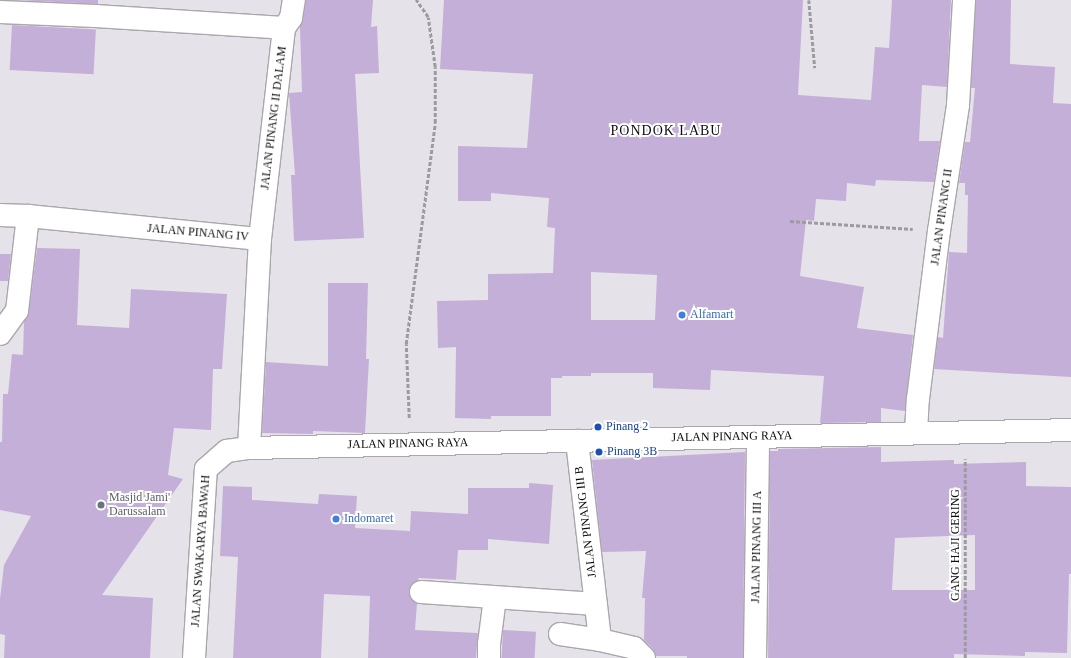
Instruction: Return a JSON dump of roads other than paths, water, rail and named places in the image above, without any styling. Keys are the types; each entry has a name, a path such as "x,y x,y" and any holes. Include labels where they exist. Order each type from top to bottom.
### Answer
{"street":[{"name":"JALAN PINANG II DALAM","path":"260,239 284,28 291,18 294,0"},
{"name":"JALAN PINANG II","path":"916,433 918,399 939,231 958,105 964,0"},
{"path":"0,12 95,8 284,28"},
{"name":"JALAN PINANG IV","path":"0,215 28,216 260,239 249,448"},
{"path":"0,334 17,311 28,216"},
{"name":"JALAN PINANG RAYA","path":"249,448 1071,430"},
{"name":"JALAN PINANG III A","path":"755,658 758,437"},
{"name":"JALAN PINANG III B","path":"577,441 600,640"},
{"name":"JALAN SWAKARYA BAWAH","path":"194,658 206,469 227,451 249,448"},
{"path":"421,592 596,604"},
{"path":"489,658 489,644 495,598"},
{"path":"560,634 600,640 634,648 644,658"}],"place":[{"name":"Alfamart","path":"682,315"},
{"name":"Pinang 2","path":"598,427"},
{"name":"Pinang 3B","path":"599,452"},
{"name":"Masjid Jami' Darussalam","path":"101,505"},
{"name":"Indomaret","path":"336,519"}],"district":[{"name":"PONDOK LABU","path":"666,131"}]}
